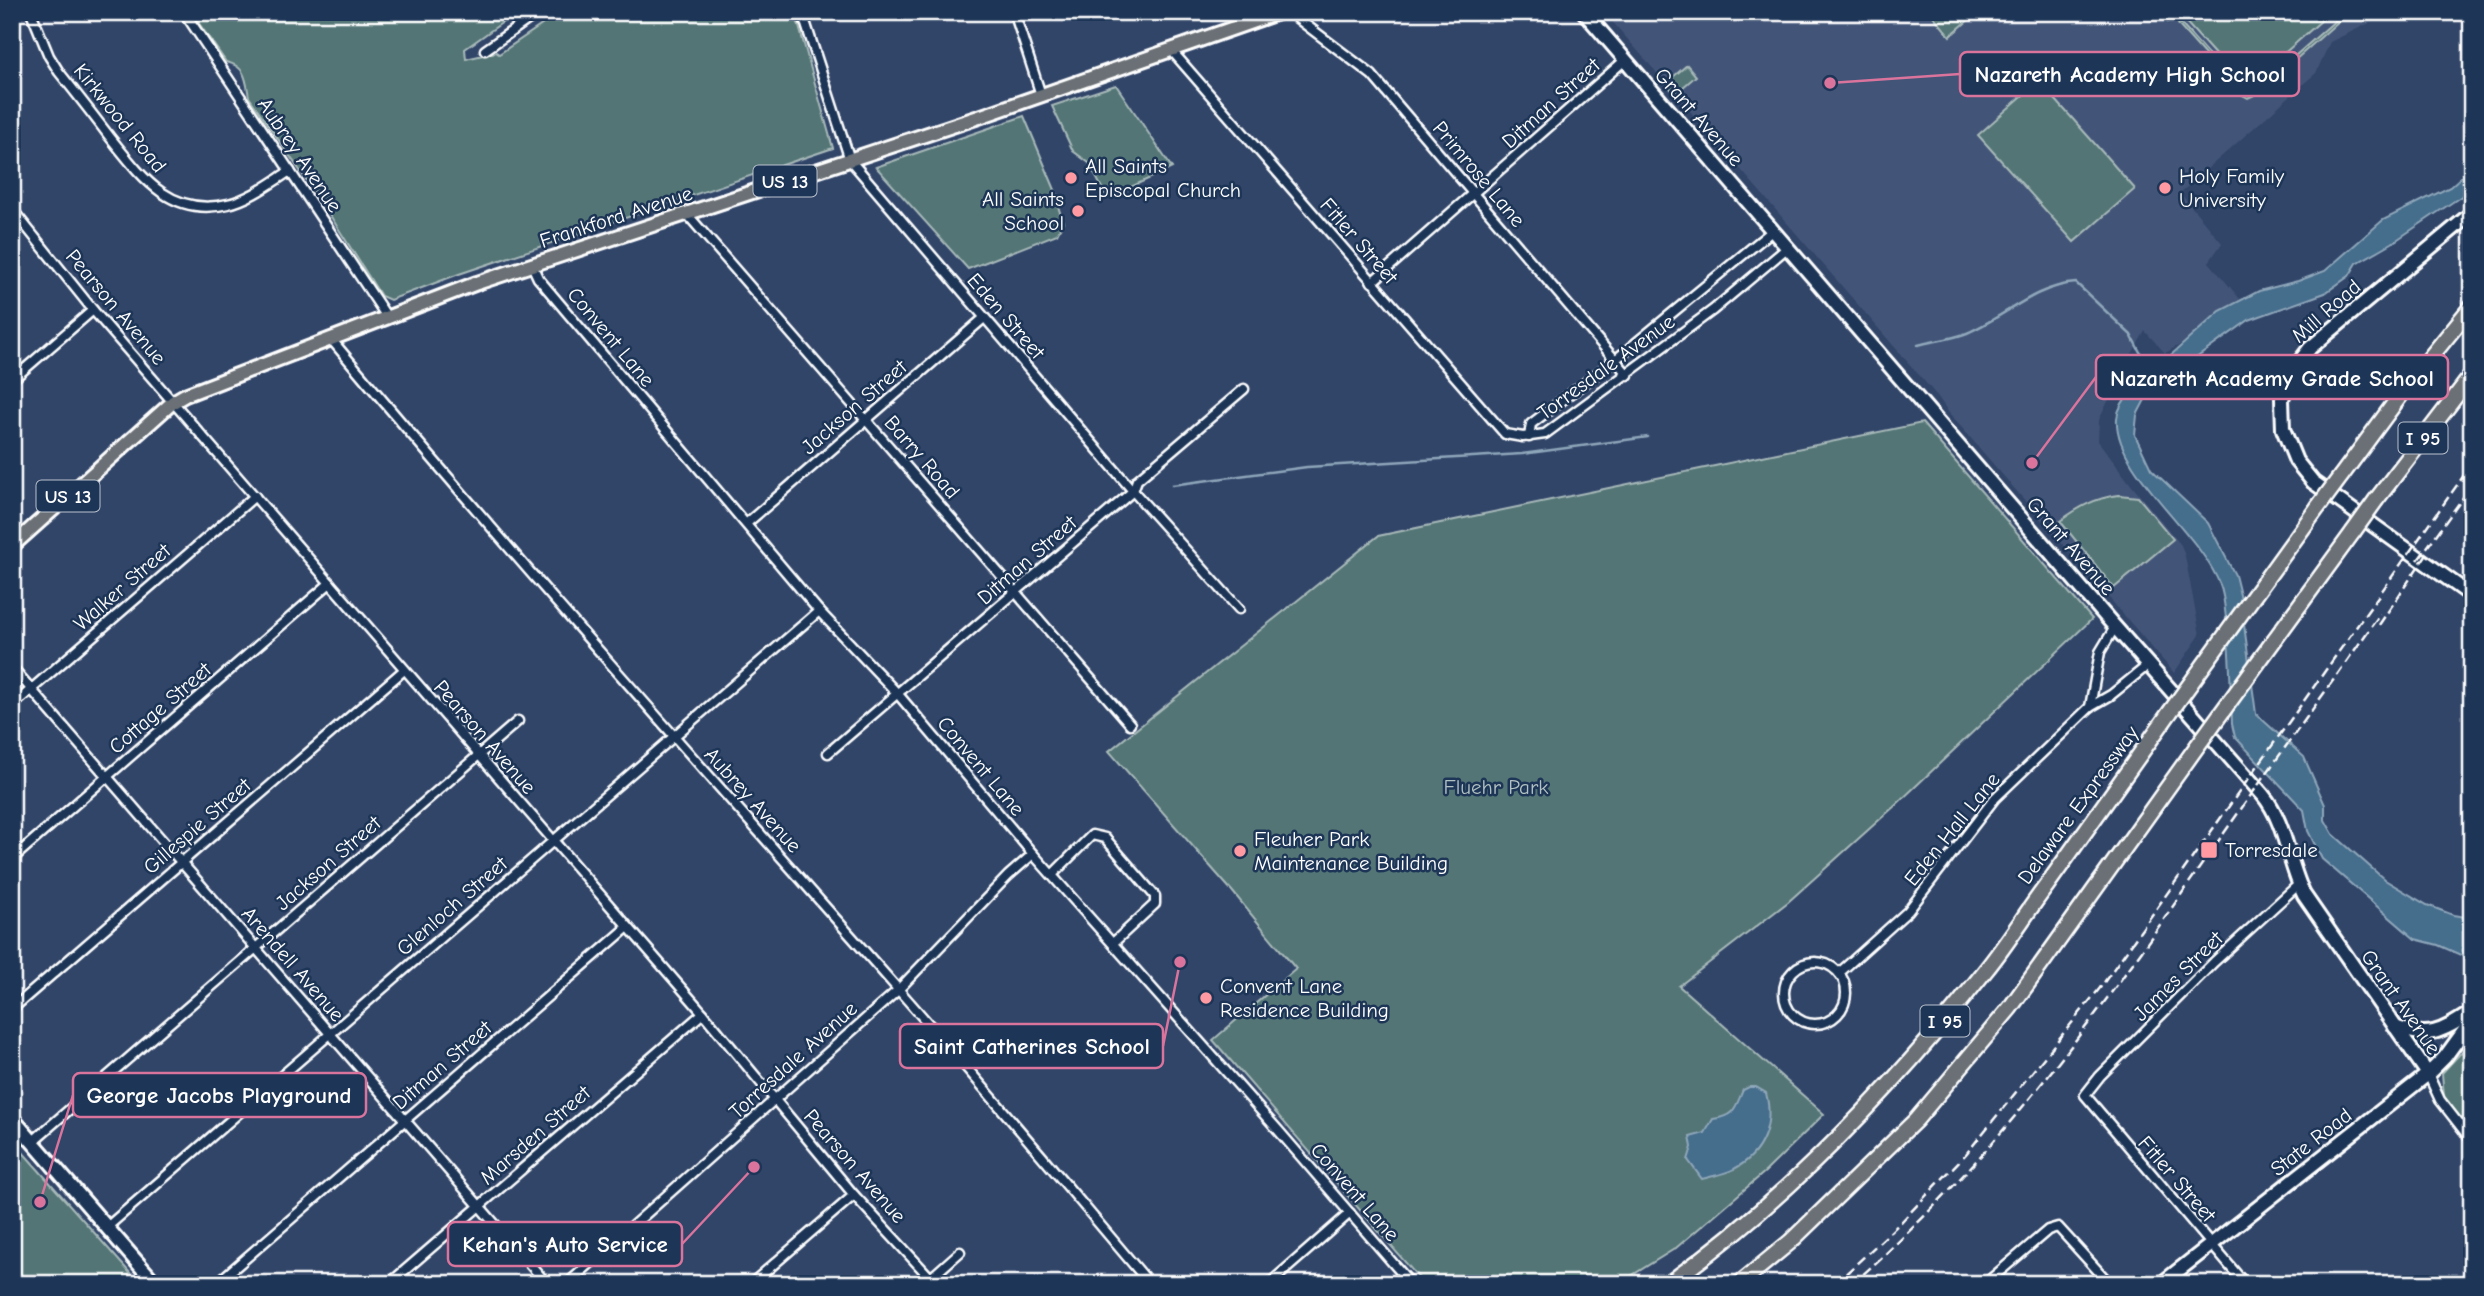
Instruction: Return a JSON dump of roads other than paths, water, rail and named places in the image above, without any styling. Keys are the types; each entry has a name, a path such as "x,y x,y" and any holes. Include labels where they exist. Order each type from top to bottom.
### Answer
{"highway":[{"name":"Delaware Expressway","path":"1668,1284 1703,1259 1847,1129 1924,1045 1987,970 2318,507 2408,385 2472,306"},
{"name":"I 95","path":"1739,1284 1790,1242 1916,1120 2010,1008 2376,500 2472,375"}],"main road":[{"name":"Frankford Avenue","path":"12,545 173,402 185,395 387,317 533,265 1172,51 1280,12"}],"street":[{"name":"Kirkwood Road","path":"31,12 59,72 142,178 167,197 194,205 212,207 229,204 244,199 290,171"},
{"name":"Aubrey Avenue","path":"184,12 387,317"},
{"path":"485,50 539,12"},
{"name":"Eden Street","path":"802,12 850,160 1133,491 1239,609"},
{"path":"1014,12 1041,95"},
{"name":"Primrose Lane","path":"1289,12 1369,72 1628,374"},
{"name":"Grant Avenue","path":"1584,12 2268,802 2277,818 2299,884 2311,906 2428,1074 2440,1100 2472,1141"},
{"name":"Fitler Street","path":"1172,51 1498,427 1505,433 1530,437"},
{"name":"Ditman Street","path":"1372,282 1625,60"},
{"name":"Pearson Avenue","path":"12,209 93,310 703,1013 930,1282"},
{"name":"Mill Road","path":"2472,213 2310,348 2290,374 2281,410 2286,442 2304,473 2472,596"},
{"name":"Barry Road","path":"687,214 1130,724"},
{"name":"Torresdale Avenue","path":"1772,231 1615,360 1531,424 1530,437 1545,434 1628,374 1713,310 1787,247"},
{"name":"Convent Lane","path":"533,265 538,278 819,611 897,693 1033,854 1411,1284"},
{"path":"12,380 93,310"},
{"name":"Jackson Street","path":"747,523 984,318"},
{"name":"Aubrey Avenue","path":"331,339 462,495 673,738 898,990 1150,1284"},
{"name":"Ditman Street","path":"828,753 1133,491 1137,480 1244,389"},
{"name":"Walker Street","path":"12,706 255,496"},
{"name":"Cottage Street","path":"12,859 330,583"},
{"name":"Glenloch Street","path":"107,1227 819,611"},
{"path":"2090,707 2100,652 2115,627"},
{"name":"Eden Hall Lane","path":"1839,972 1908,911 1995,799 2090,707 2111,695 2148,665"},
{"name":"Arendell Avenue","path":"12,667 547,1284"},
{"name":"Gillespie Street","path":"12,1009 404,670"},
{"name":"Jackson Street","path":"33,1141 518,721"},
{"path":"1052,875 1092,835 1105,838 1156,900 1155,904 1113,943"},
{"name":"Torresdale Avenue","path":"567,1284 898,990 1008,876 1033,854"},
{"name":"James Street","path":"2085,1095 2100,1076 2214,962 2299,884"},
{"name":"Ditman Street","path":"216,1284 628,927"},
{"path":"1810,962 1823,962 1839,972 1846,984 1847,997 1839,1015 1828,1022 1815,1025 1802,1022 1792,1014 1785,1002 1784,989 1788,977 1797,967 1810,962"},
{"path":"2395,1027 2429,1035 2446,1029 2472,1012"},
{"name":"Marsden Street","path":"389,1284 703,1013"},
{"name":"State Road","path":"2161,1284 2428,1074 2445,1057 2472,1020"},
{"name":"Fitler Street","path":"2085,1095 2245,1284"},
{"path":"12,1118 156,1284"},
{"path":"751,1284 854,1195"},
{"path":"1269,1284 1350,1213"},
{"path":"1984,1284 2048,1230 2059,1227 2110,1284"},
{"path":"930,1282 960,1252"}],"waterway":[{"path":"1918,345 1967,333 2033,296 2061,285 2076,283 2131,335 2151,373"},
{"path":"1172,485 1307,467 1522,454 1648,437"}],"railway":[{"path":"1835,1284 1902,1221 1966,1154 2100,988 2472,464"},
{"path":"2418,560 2472,485"},
{"path":"2379,625 2426,555"},
{"path":"1852,1284 1949,1190 2038,1088 2120,980 2380,614"}],"place":[{"name":"Nazareth Academy High School","path":"1830,83"},
{"name":"All Saints Episcopal Church","path":"1071,178"},
{"name":"Holy Family University","path":"2165,188"},
{"name":"All Saints School","path":"1078,211"},
{"name":"Nazareth Academy Grade School","path":"2032,463"},
{"name":"Torresdale","path":"2209,850"},
{"name":"Fleuher Park Maintenance Building","path":"1240,851"},
{"name":"Saint Catherines School","path":"1180,962"},
{"name":"Convent Lane Residence Building","path":"1206,998"},
{"name":"Kehan's Auto Service","path":"754,1167"},
{"name":"George Jacobs Playground","path":"40,1202"}],"park label":[{"name":"Fluehr Park","path":"1496,787"}]}
